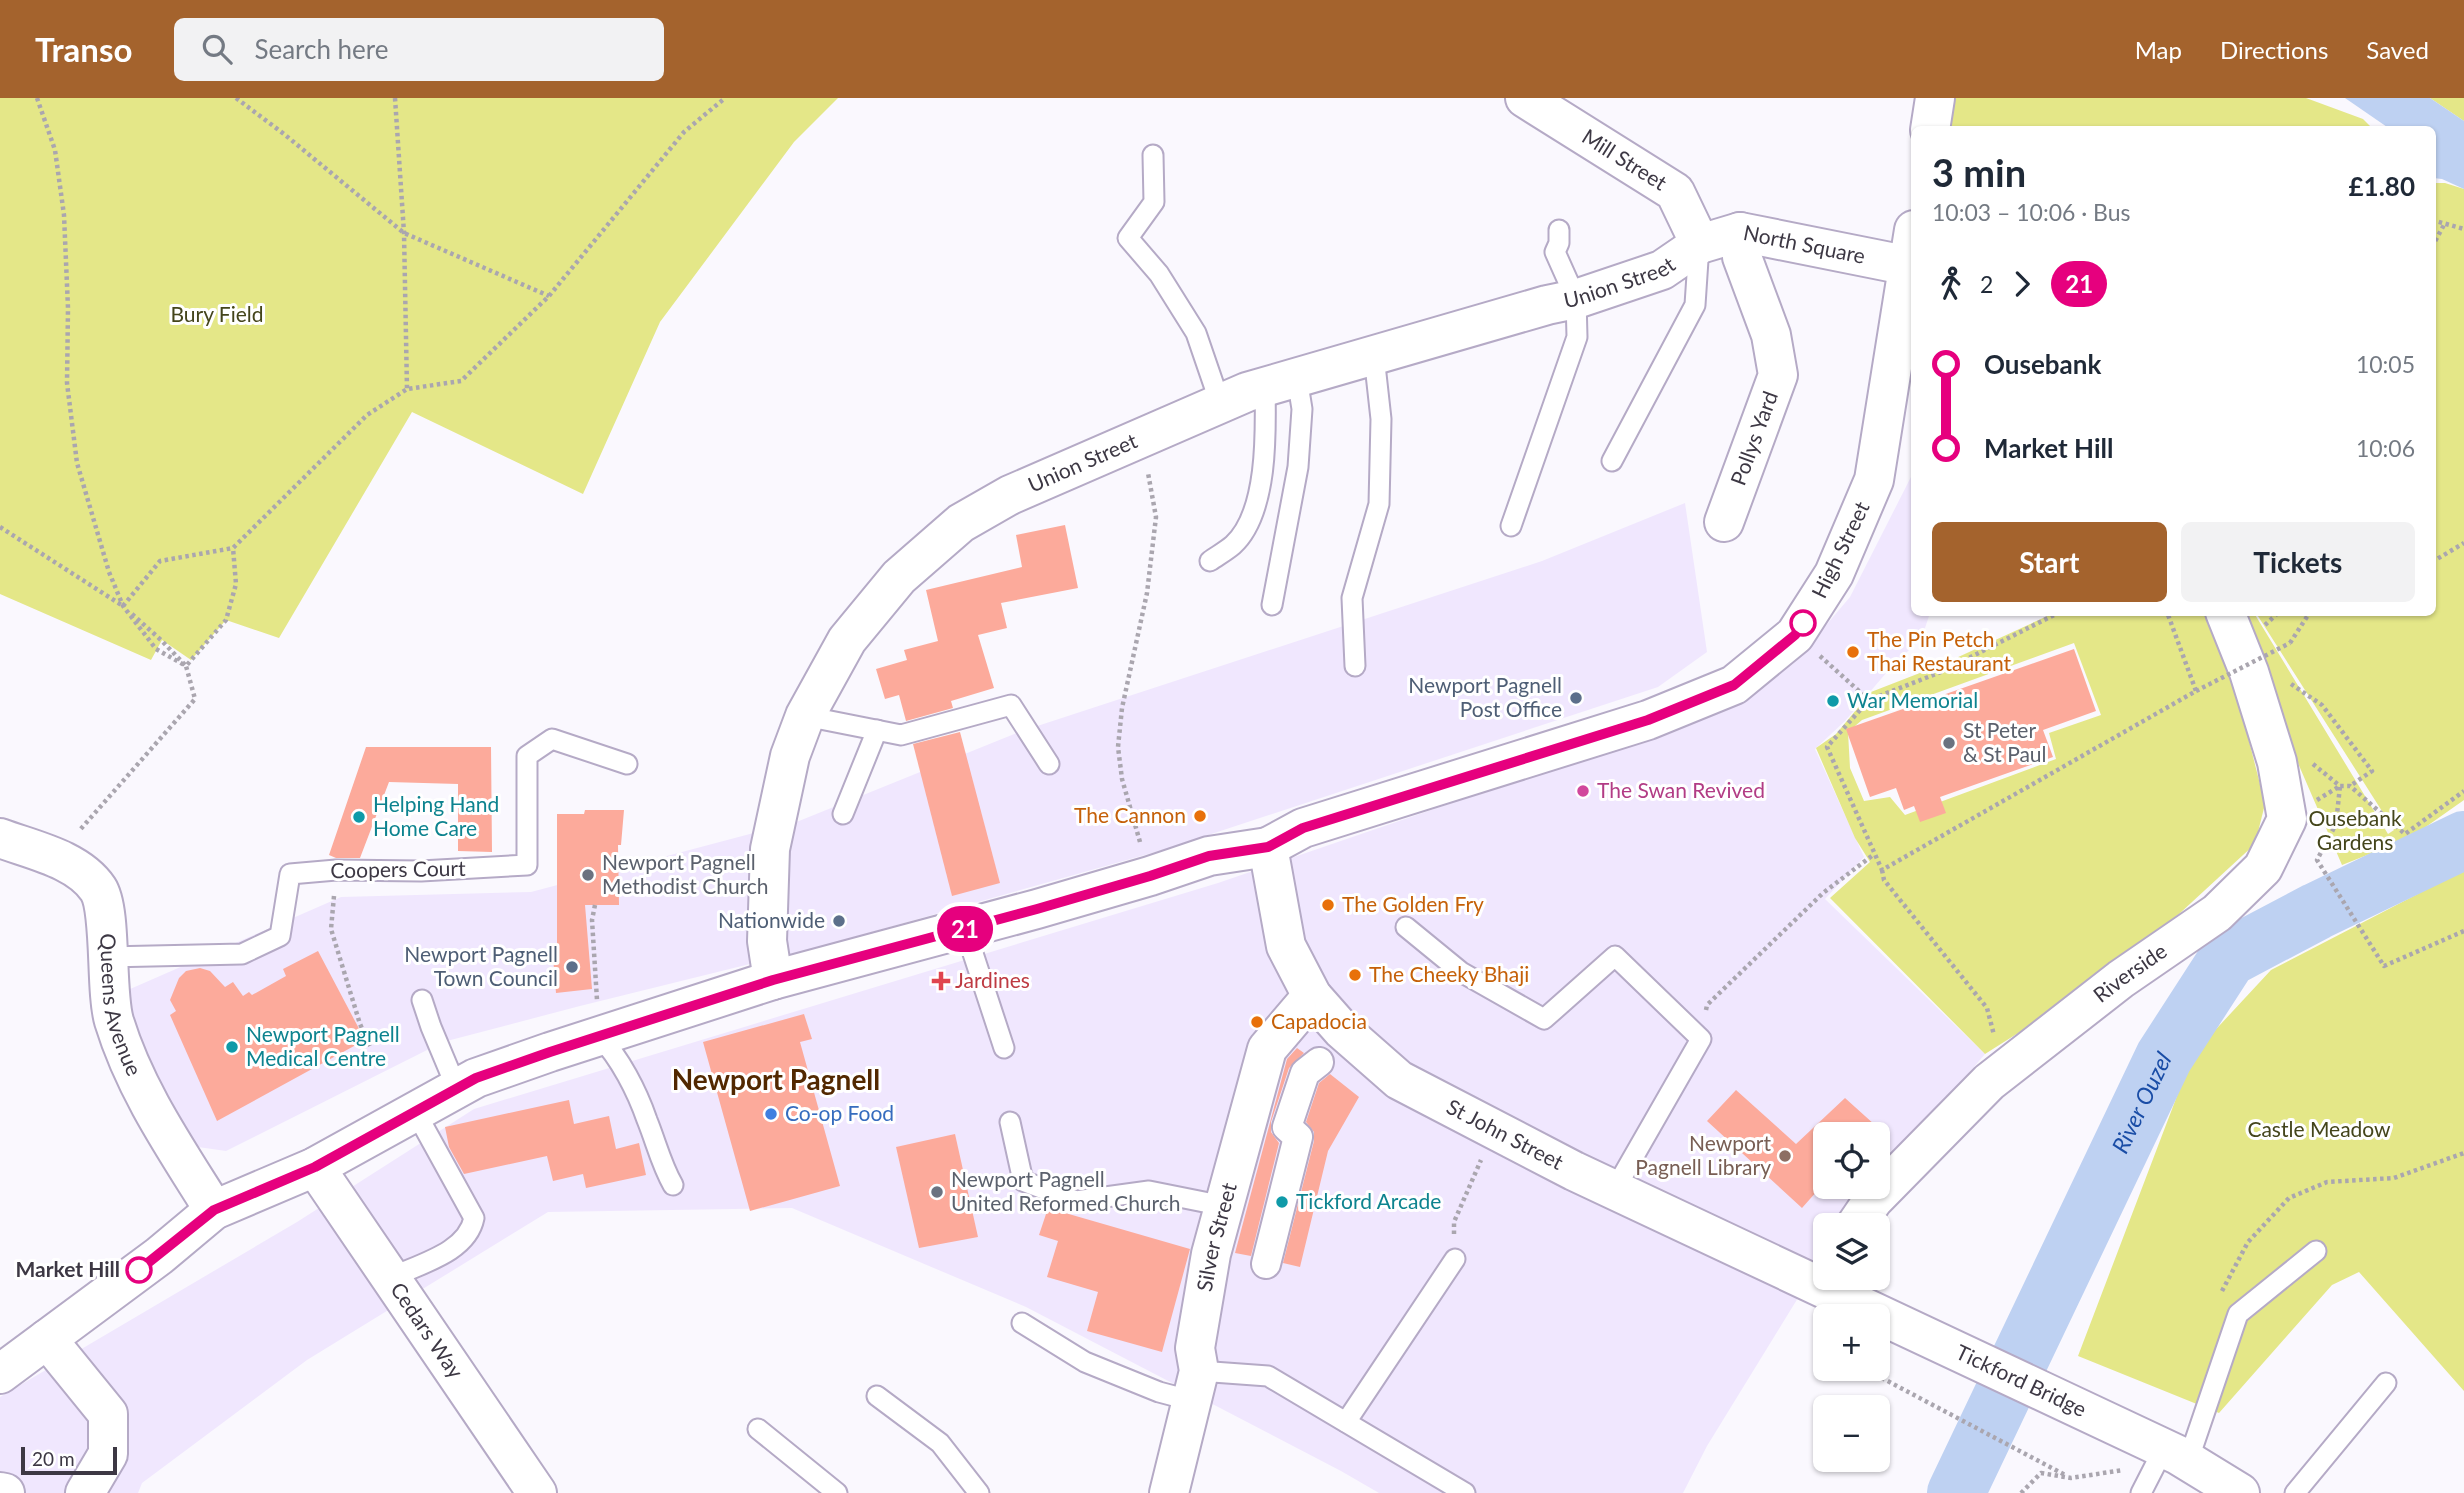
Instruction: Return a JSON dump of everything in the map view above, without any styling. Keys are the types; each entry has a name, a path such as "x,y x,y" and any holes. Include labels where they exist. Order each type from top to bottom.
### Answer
{"street":[{"name":"Mill Street","path":"1525,98 1675,192 1700,244"},
{"path":"1930,126 1934,98"},
{"name":"North Square","path":"1700,244 1740,232 1911,248"},
{"name":"Pollys Yard","path":"1724,522 1778,375 1770,335 1742,257 1740,232"},
{"name":"Union Street","path":"773,980 767,941 770,849 790,756 805,716 847,640 900,577 961,523 1010,495 1220,403 1662,270 1700,244"},
{"name":"High Street","path":"2,1371 159,1256 214,1210 315,1167 476,1078 599,1035 773,980 965,929 1150,876 1209,856 1268,847 1303,828 1648,720 1734,685 1795,635 1833,574 1874,480 1902,388 1911,262"},
{"name":"Riverside","path":"1865,1213 1874,1200 1989,1082 2121,979 2217,913 2263,868 2287,819 2264,664 2228,616"},
{"name":"Queens Avenue","path":"0,838 55,858 85,874 100,891 113,1018 128,1060 164,1132 214,1210"},
{"name":"St John Street","path":"1268,847 1286,946 1312,996 1342,1030 1399,1080 1615,1189 1813,1277"},
{"name":"Silver Street","path":"1169,1493 1196,1386 1195,1348 1211,1254 1267,1049 1312,996"},
{"path":"1266,1264 1298,1137 1287,1127 1306,1073 1319,1062"},
{"name":"Cedars Way","path":"315,1167 537,1493"},
{"name":"St John Street","path":"1836,1290 1857,1304"},
{"name":"Tickford Bridge","path":"1890,1321 2177,1455 2240,1493"},
{"path":"47,1339 108,1414 108,1454 85,1493"},
{"path":"0,1492 5,1493"}],"lane":[{"path":"1153,155 1154,202 1128,238 1159,274 1196,333 1220,403"},
{"path":"1511,526 1577,337 1562,302 1555,252 1559,243 1559,230"},
{"path":"1612,461 1695,305 1700,244"},
{"path":"1355,666 1352,598 1379,504 1381,419 1374,356"},
{"path":"1210,561 1234,545 1250,520 1264,463 1266,438 1281,383"},
{"path":"1272,605 1297,467 1303,409 1281,383"},
{"path":"805,716 901,735 1011,705 1049,764"},
{"path":"843,814 877,730"},
{"name":"Coopers Court","path":"107,957 242,954 280,936 290,874 336,870 421,871 527,865 527,756 552,739 627,764"},
{"path":"1406,927 1461,972 1544,1019 1615,956 1701,1039 1615,1189"},
{"path":"965,929 1004,1048"},
{"path":"422,1000 457,1088"},
{"path":"599,1035 614,1051 647,1118 662,1166 673,1185"},
{"path":"390,1278 453,1249 471,1232 474,1218 415,1111"},
{"path":"1010,1122 1023,1181 1076,1201 1149,1191 1224,1206"},
{"path":"2141,1493 2177,1455 2238,1314 2316,1251"},
{"path":"1346,1422 1455,1259"},
{"path":"1022,1323 1085,1362 1159,1392 1268,1376 1465,1493"},
{"path":"2295,1493 2386,1383"},
{"path":"877,1396 940,1443 979,1493"},
{"path":"758,1429 837,1493"}],"path":[{"path":"37,98 55,150 64,215 68,308 67,383 77,463 108,572 123,606 156,649 186,666"},
{"path":"236,98 404,233 549,296"},
{"path":"395,98 404,233 407,389"},
{"path":"123,606 160,561 233,548 367,415 407,389 461,381 549,296 684,132 725,98"},
{"path":"2436,221 2464,229"},
{"path":"2436,240 2445,223"},
{"path":"1142,436 1156,517 1147,593 1122,708 1118,747 1122,779 1150,876"},
{"path":"0,527 123,606 186,666 195,699 55,858"},
{"path":"2436,560 2464,543"},
{"path":"186,666 226,620 236,584 233,548"},
{"path":"1989,1082 1996,1039 1987,1008 1884,880 1882,870 1827,747 1869,699 1941,672 2052,616"},
{"path":"2168,616 2196,691"},
{"path":"2262,627 2274,616"},
{"path":"1882,870 2196,691 2290,643 2307,616"},
{"path":"1795,635 1869,699"},
{"path":"2264,664 2322,705 2372,771 2350,786 2340,786"},
{"path":"2350,786 2405,834 2464,790"},
{"path":"1701,1039 1707,1005 1823,893 1874,855"},
{"path":"2318,860 2384,966 2464,931"},
{"path":"336,870 331,929 360,1024 370,1046"},
{"path":"595,905 592,920 599,1035"},
{"path":"1455,1259 1454,1222 1495,1129"},
{"path":"1888,1381 2071,1478 2041,1473 2021,1493"}],"shaded area":[{"path":"1911,477 1911,616 1929,616 1922,637 1887,672 1845,721 1815,749 1864,857 1825,899 1985,1054 1890,1165 1890,1122 1813,1122 1813,1199 1863,1199 1852,1213 1813,1213 1813,1274 1707,1446 1683,1493 1379,1493 1026,1307 792,1208 548,1212 307,1360 142,1483 138,1493 0,1493 0,1397 297,1222 474,1109 1218,883 1668,729 1752,689 1793,664 1850,597"},
{"path":"1685,503 1707,652 1658,687 1166,849 819,947 443,1042 226,1151 191,1146 154,1091 121,993 341,897 531,892 799,821 1019,732 1542,561"}],"green space":[{"name":"Bury Field","path":"0,98 838,98 794,142 660,322 583,494 412,412 279,638 226,620 191,660 162,640 151,660 0,594"},
{"path":"1951,98 2306,98 2363,119 2370,126 1948,126"},
{"path":"2430,98 2464,98 2464,121"},
{"name":"Ousebank Gardens","path":"2436,183 2445,183 2464,189 2464,800 2410,838 2342,865 2237,622 2238,616 2256,616 2388,834 2394,830 2258,616 2436,616"},
{"path":"2047,616 2213,616 2226,650 2265,804 2255,844 2179,914 2048,1014 1985,1054 1830,898 1870,862 1855,838 1816,748 1836,734 1871,692 1943,664","holes":["2074,643 2101,715 2049,733 2056,759 1905,815 1890,797 1864,801 1850,768 1848,732 1862,720"]},
{"name":"Castle Meadow","path":"2464,870 2464,1391 2359,1272 2332,1285 2219,1413 2078,1356 2193,1054 2271,970"}],"water":[{"path":"2345,98 2430,98 2464,121 2464,189 2436,178 2436,126 2386,126"}],"building":[{"path":"1065,525 1078,588 1001,603 1007,628 978,635 994,688 951,701 953,708 906,721 899,695 885,699 876,669 907,660 904,650 938,641 926,590 1022,567 1016,535"},
{"name":"St Peter & St Paul","path":"2074,649 2096,711 2043,730 2053,757 1940,797 1946,813 1920,822 1914,806 1904,810 1896,788 1870,797 1846,729"},
{"path":"960,732 1000,883 952,896 913,744"},
{"name":"Helping Hand Home Care","path":"366,747 491,747 492,852 458,851 458,784 389,782 360,858 336,858 329,855"},
{"name":"Newport Pagnell Methodist Church","path":"585,810 624,810 621,845 618,845 619,905 585,905 592,989 556,993 552,945 557,945 557,814 584,814"},
{"path":"318,951 365,1040 217,1121 170,1015 176,1011 170,1000 179,978 186,971 200,968 210,971 225,987 233,982 243,996 249,992 252,995 286,976 283,969"},
{"name":"Co-op Food","path":"804,1014 812,1039 800,1042 840,1186 750,1211 703,1042"},
{"path":"1297,1048 1304,1053 1289,1068 1271,1122 1271,1132 1279,1143 1251,1256 1235,1253 1287,1059"},
{"path":"1330,1074 1359,1097 1328,1151 1300,1267 1283,1263 1314,1141 1314,1132 1306,1122 1319,1083"},
{"name":"Newport Pagnell Library","path":"1736,1090 1796,1144 1813,1128 1813,1196 1802,1208 1707,1121"},
{"name":"Newport Pagnell Library","path":"1845,1098 1872,1122 1819,1122"},
{"path":"569,1100 574,1124 609,1116 616,1149 639,1143 646,1175 586,1188 583,1174 553,1181 547,1156 464,1174 449,1147 445,1127"},
{"name":"Newport Pagnell United Reformed Church","path":"955,1134 978,1237 919,1248 896,1147"},
{"path":"1048,1208 1190,1249 1162,1352 1087,1331 1098,1292 1047,1277 1058,1241 1039,1235"}],"waterway":[{"name":"River Ouzel","path":"1956,1493 2164,1057 2228,958 2317,911 2464,840"}],"bus line":[{"name":"21","path":"139,1270 214,1210 315,1167 476,1078 773,980 1037,909 1209,856 1268,847 1303,828 1648,720 1734,685 1795,635 1803,623"}],"place":[{"name":"The Pin Petch Thai Restaurant","path":"1853,652"},
{"name":"Newport Pagnell Post Office","path":"1576,698"},
{"name":"War Memorial","path":"1833,701"},
{"name":"St Peter & St Paul","path":"1949,743"},
{"name":"The Swan Revived","path":"1583,791"},
{"name":"The Cannon","path":"1200,816"},
{"name":"Helping Hand Home Care","path":"359,817"},
{"name":"Newport Pagnell Methodist Church","path":"588,875"},
{"name":"The Golden Fry","path":"1328,905"},
{"name":"Nationwide","path":"839,921"},
{"name":"Newport Pagnell Town Council","path":"572,967"},
{"name":"The Cheeky Bhaji","path":"1355,975"},
{"name":"Jardines","path":"941,981"},
{"name":"Capadocia","path":"1257,1022"},
{"name":"Newport Pagnell Medical Centre","path":"232,1047"},
{"name":"Co-op Food","path":"771,1114"},
{"name":"Newport Pagnell Library","path":"1785,1156"},
{"name":"Newport Pagnell United Reformed Church","path":"937,1192"},
{"name":"Tickford Arcade","path":"1282,1202"},
{"name":"Market Hill","path":"139,1270"}],"district":[{"name":"Newport Pagnell","path":"776,1080"}]}
